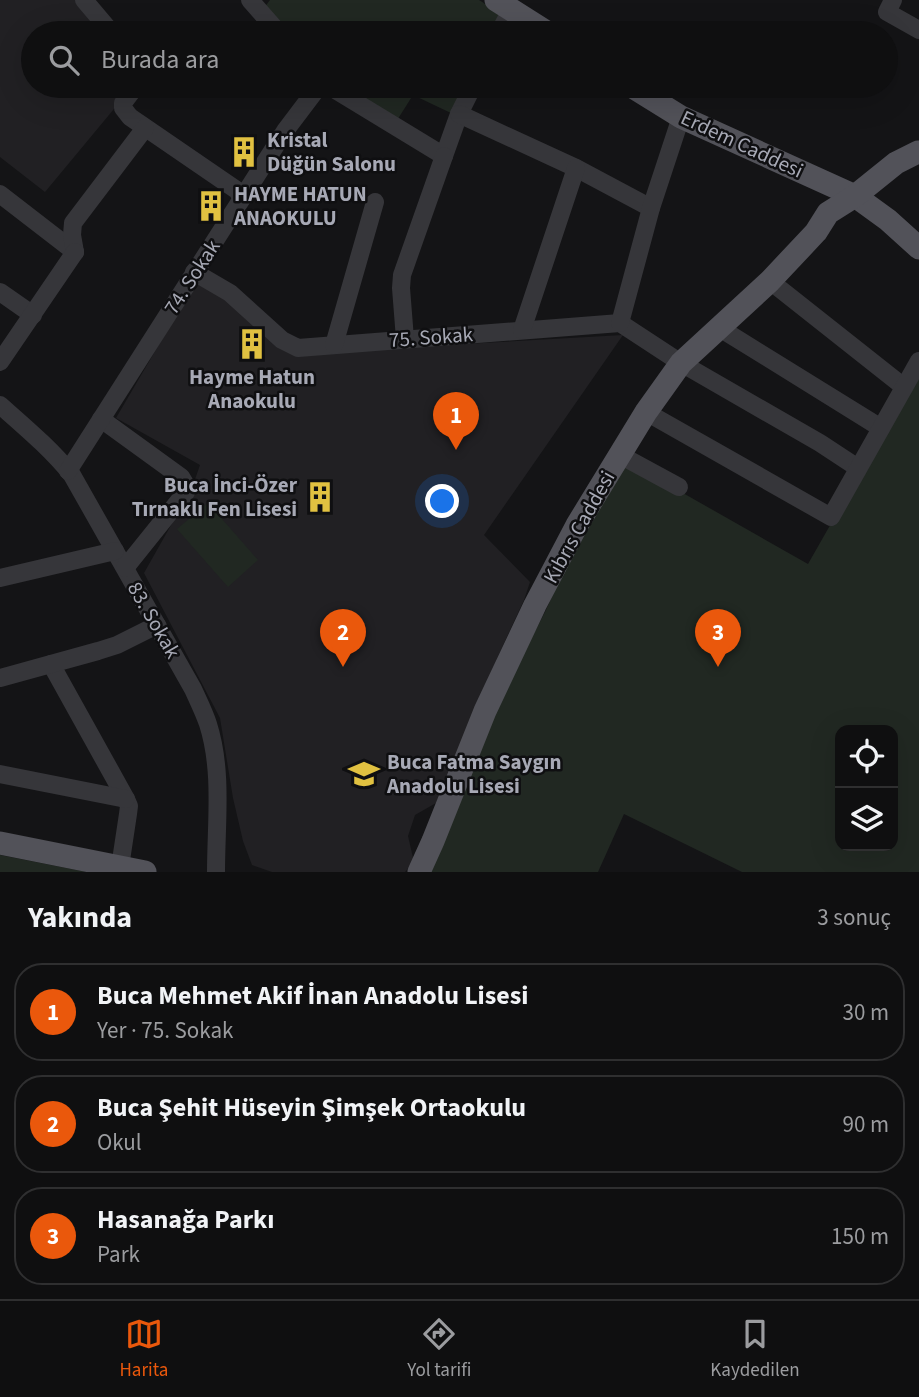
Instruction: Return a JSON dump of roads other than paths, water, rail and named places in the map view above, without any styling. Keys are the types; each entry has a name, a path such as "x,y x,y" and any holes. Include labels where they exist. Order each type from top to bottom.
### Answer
{"main road":[{"path":"504,5 529,21"},
{"name":"Erdem Caddesi","path":"650,98 681,117 894,212 919,232"},
{"name":"Kıbrıs Caddesi","path":"419,872 485,711 535,605 577,525 646,412 681,363 770,281 816,232 862,198 904,172 918,150"},
{"name":"Erdem Caddesi","path":"862,198 919,247"},
{"path":"0,843 145,872"}],"street":[{"path":"84,0 102,21"},
{"path":"250,0 268,21"},
{"path":"893,0 887,12 919,30"},
{"path":"126,98 124,108 130,117 237,191 241,199"},
{"name":"74. Sokak","path":"68,471 285,131 310,98"},
{"path":"348,98 444,156"},
{"path":"405,340 402,275 467,98"},
{"path":"459,114 576,168 650,208"},
{"path":"681,117 650,208 621,323 681,363 820,443 858,468"},
{"path":"0,362 75,252 73,223 145,128"},
{"path":"522,330 576,168"},
{"path":"0,194 75,252"},
{"path":"334,345 375,202"},
{"name":"75. Sokak","path":"194,272 230,293 282,340 298,348 621,323"},
{"path":"770,281 904,387"},
{"path":"0,292 33,315"},
{"path":"718,327 881,428"},
{"path":"646,412 831,517 919,360"},
{"name":"83. Sokak","path":"0,405 68,471 85,496 193,689 210,732 217,782 216,872"},
{"path":"101,419 181,477 187,487 186,492 125,568"},
{"path":"620,454 678,487"},
{"path":"0,578 116,551"},
{"path":"0,678 117,645 157,625"},
{"path":"51,664 129,806 120,867"},
{"path":"0,774 126,799"}],"place":[{"name":"Kristal Düğün Salonu","path":"244,152"},
{"name":"HAYME HATUN ANAOKULU","path":"211,206"},
{"name":"Hayme Hatun Anaokulu","path":"252,344"},
{"name":"Buca Mehmet Akif İnan Anadolu Lisesi","path":"456,450"},
{"name":"Buca İnci-Özer Tırnaklı Fen Lisesi","path":"320,497"},
{"name":"Buca Şehit Hüseyin Şimşek Ortaokulu","path":"343,667"},
{"name":"Hasanağa Parkı","path":"718,667"},
{"name":"Buca Fatma Saygın Anadolu Lisesi","path":"364,774"}]}
